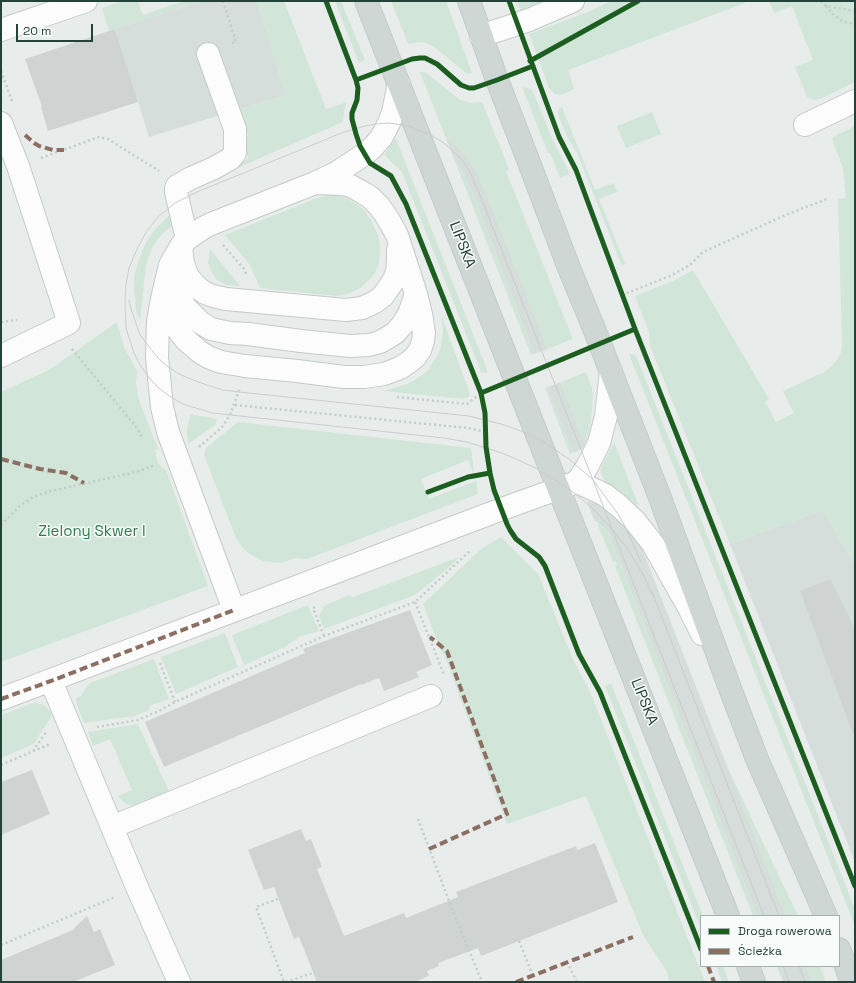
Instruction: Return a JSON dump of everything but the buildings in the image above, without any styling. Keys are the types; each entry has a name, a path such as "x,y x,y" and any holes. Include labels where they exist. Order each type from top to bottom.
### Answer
{"main road":[{"name":"LIPSKA","path":"366,1 398,84 568,486 728,915"},
{"path":"469,1 502,94 659,495 757,758 826,915"},
{"path":"840,952 852,982"},
{"path":"748,967 754,982"}],"street":[{"path":"1,30 86,1"},
{"path":"481,36 517,24 567,2"},
{"path":"208,54 235,129 235,153 230,160 189,179 176,188 184,243 183,264 188,277 198,288 205,293 226,299 346,310 362,308 383,296 394,280 398,262 397,235"},
{"path":"234,610 168,432 161,399 157,357 158,321 170,265 184,243 194,234 212,224 315,183 336,173 365,154 377,143 385,132 393,112 398,84"},
{"path":"805,125 855,101"},
{"path":"1,356 69,323 27,166 6,152 8,115"},
{"path":"162,298 170,318 180,334 208,357 230,364 364,377 384,374 400,368 415,357 420,350 423,341 424,332 421,314 397,235 385,214 370,197 351,186 342,184 315,183"},
{"path":"170,265 172,280 185,307 201,323 211,329 230,333 350,346 369,345 380,342 395,333 409,314 416,294"},
{"path":"1,700 234,610 502,509 568,486 588,467 599,443 606,416 611,371"},
{"path":"568,486 597,491 605,495 635,521 652,544 688,606 728,683"},
{"path":"51,681 137,887 179,982"},
{"path":"112,827 431,696"}],"path":[{"path":"208,54 206,51 236,42 223,1"},
{"path":"821,1 834,15 844,22 855,24"},
{"path":"826,6 855,11"},
{"path":"1,71 8,115"},
{"path":"27,166 99,137 108,140 169,177 175,181 177,186"},
{"path":"622,296 670,276 690,265 703,252 788,214 827,199"},
{"path":"235,405 468,428 486,432"},
{"path":"1,525 20,506 33,497 51,491 136,472 158,464"},
{"path":"94,728 138,720 324,636 416,602 471,550"},
{"path":"416,602 444,675"},
{"path":"320,606 313,608 324,636"},
{"path":"159,662 175,702"},
{"path":"33,752 46,732"},
{"path":"1,765 51,744"},
{"path":"418,819 482,982"},
{"path":"1,945 137,887"},
{"path":"278,899 256,907 285,982 313,972"},
{"path":"519,940 533,976"},
{"path":"567,962 577,982"}],"shaded area":[{"path":"202,1 257,1 286,95 149,137 115,29"},
{"path":"445,136 457,146 476,170 548,349 534,354 472,191 462,171 456,164"},
{"path":"561,382 585,444 578,451 573,453 547,387"},
{"path":"587,501 598,504 610,511 637,536 786,915 757,915 608,531 594,520"},
{"path":"823,510 855,565 855,862 730,544"},
{"path":"777,967 806,967 812,982 783,982"}],"green space":[{"path":"123,1 138,1 143,15 183,1 202,1 109,31 102,8"},
{"path":"257,1 284,1 326,109 347,102 344,110 343,122 235,169 248,158 241,140 248,136 237,110 286,95"},
{"path":"335,1 341,1 365,60 359,63"},
{"path":"391,1 446,1 472,73 468,74 465,72 433,46 422,42 408,44"},
{"path":"516,1 542,1 537,5 521,11"},
{"path":"611,1 750,1 568,70 574,89 561,95 555,94 549,88 529,34 588,12"},
{"path":"769,1 855,1 855,82 820,99 815,100 807,97 795,67 813,60 792,6 774,13"},
{"path":"420,72 428,74 460,100 472,103 482,102 509,169 506,171 573,339 548,349 484,187 476,170 466,156 445,136"},
{"path":"522,87 532,90 552,138 570,174 560,178 550,153 548,153"},
{"path":"562,107 595,190 614,183 617,192 599,199 625,264 622,266 578,155 568,138 558,115 559,109"},
{"path":"652,112 661,134 626,148 617,126"},
{"path":"855,126 855,565 823,510 730,544 650,346 649,332 635,297 673,281 693,270 769,399 765,402 776,422 794,413 783,391 824,372 832,366 841,352 838,199 846,198 843,168 832,139"},
{"path":"395,139 488,372 481,372 402,172 384,155"},
{"path":"456,164 462,171 472,191 534,354 531,355"},
{"path":"327,195 337,195 355,203 364,210 372,222 378,235 380,255 376,271 371,278 359,289 337,296 260,288 250,265 225,235"},
{"path":"173,212 173,223 171,227 163,233 152,248 146,265 140,321 136,311 134,288 134,277 137,266 148,239 156,228"},
{"path":"210,249 240,286 226,285 217,280 208,263"},
{"path":"441,315 470,394 468,397 463,399 383,391 410,383 429,369 441,346 443,331"},
{"name":"Zielony Skwer I","path":"117,322 124,347 138,373 136,383 139,400 158,449 155,450 158,463 166,470 208,586 1,662 1,392 49,370"},
{"path":"629,354 635,355 637,358 855,909 855,926"},
{"path":"586,372 592,388 593,396 591,422 585,444 561,382"},
{"path":"547,387 573,453 570,454 545,388"},
{"path":"190,414 217,419 215,425 188,444 187,431"},
{"path":"238,422 471,448 474,472 468,460 421,479 429,499 476,481 478,494 307,559 295,558 277,563 263,561 248,553 236,538 204,455 206,448"},
{"path":"614,442 638,504 636,505 626,496 606,485 600,470"},
{"path":"597,523 608,531 757,915 753,915 615,566 617,565 616,562 613,562"},
{"path":"501,537 538,574 573,659 590,692 705,982 669,982 667,972 643,935 586,796 507,824 444,654 442,654 423,604 481,549"},
{"path":"459,557 451,566 415,595 324,629 319,616 324,606 349,595 353,597"},
{"path":"308,605 319,631 299,637 285,647 244,665 232,635"},
{"path":"225,633 238,667 176,694 161,657"},
{"path":"154,659 169,699 149,706 150,710 135,716 84,723 77,706 76,698 81,696 90,683"},
{"path":"611,683 703,915 700,915 700,926 605,686"},
{"path":"36,702 45,706 52,715 34,744 1,758 1,715"},
{"path":"138,724 169,791 135,805 130,805 123,802 118,796 132,790 110,739 93,746 88,732"},
{"path":"726,764 798,915 786,915"},
{"path":"716,967 723,967 729,982 722,982"},
{"path":"806,967 820,967 826,982 812,982"}],"tram line":[{"path":"389,123 409,126 431,135 444,143 463,161 471,174 612,529 592,508 573,492 536,468 502,453 467,442 444,438 212,413 183,404 171,397 151,380 140,365 134,353 126,328 125,302 129,268 147,231 158,217 175,203 197,192 344,132 365,126 389,123"},
{"path":"129,300 140,335 157,357 179,374 207,385 223,390 239,392 469,416 501,424 539,439 569,459 593,480 618,514 627,530 641,562"},
{"path":"612,529 626,547 643,574 654,598"},
{"path":"612,529 764,915"},
{"path":"652,592 779,915"},
{"path":"783,967 789,982"},
{"path":"799,967 805,982"}],"marked path":[{"path":"25,135 39,146 53,150 64,150"},
{"path":"1,459 40,469 66,473 84,483"},
{"path":"1,699 234,610"},
{"path":"429,849 507,814 447,651 430,637"},
{"path":"516,982 633,937"},
{"path":"708,967 714,982"}],"cycle path":[{"path":"326,1 358,88 357,100 352,113 352,119 360,146 370,163 391,176 406,204 481,393 485,413 486,447 490,473 494,490 507,524 516,539 539,557 545,566 579,654 600,692 700,946"},
{"path":"509,1 559,137 576,170 635,329 855,886"},
{"path":"530,61 638,1"},
{"path":"356,80 412,59 425,58 437,64 461,85 474,88 533,66"},
{"path":"481,393 635,329"},
{"path":"428,492 468,477 490,473"}]}
